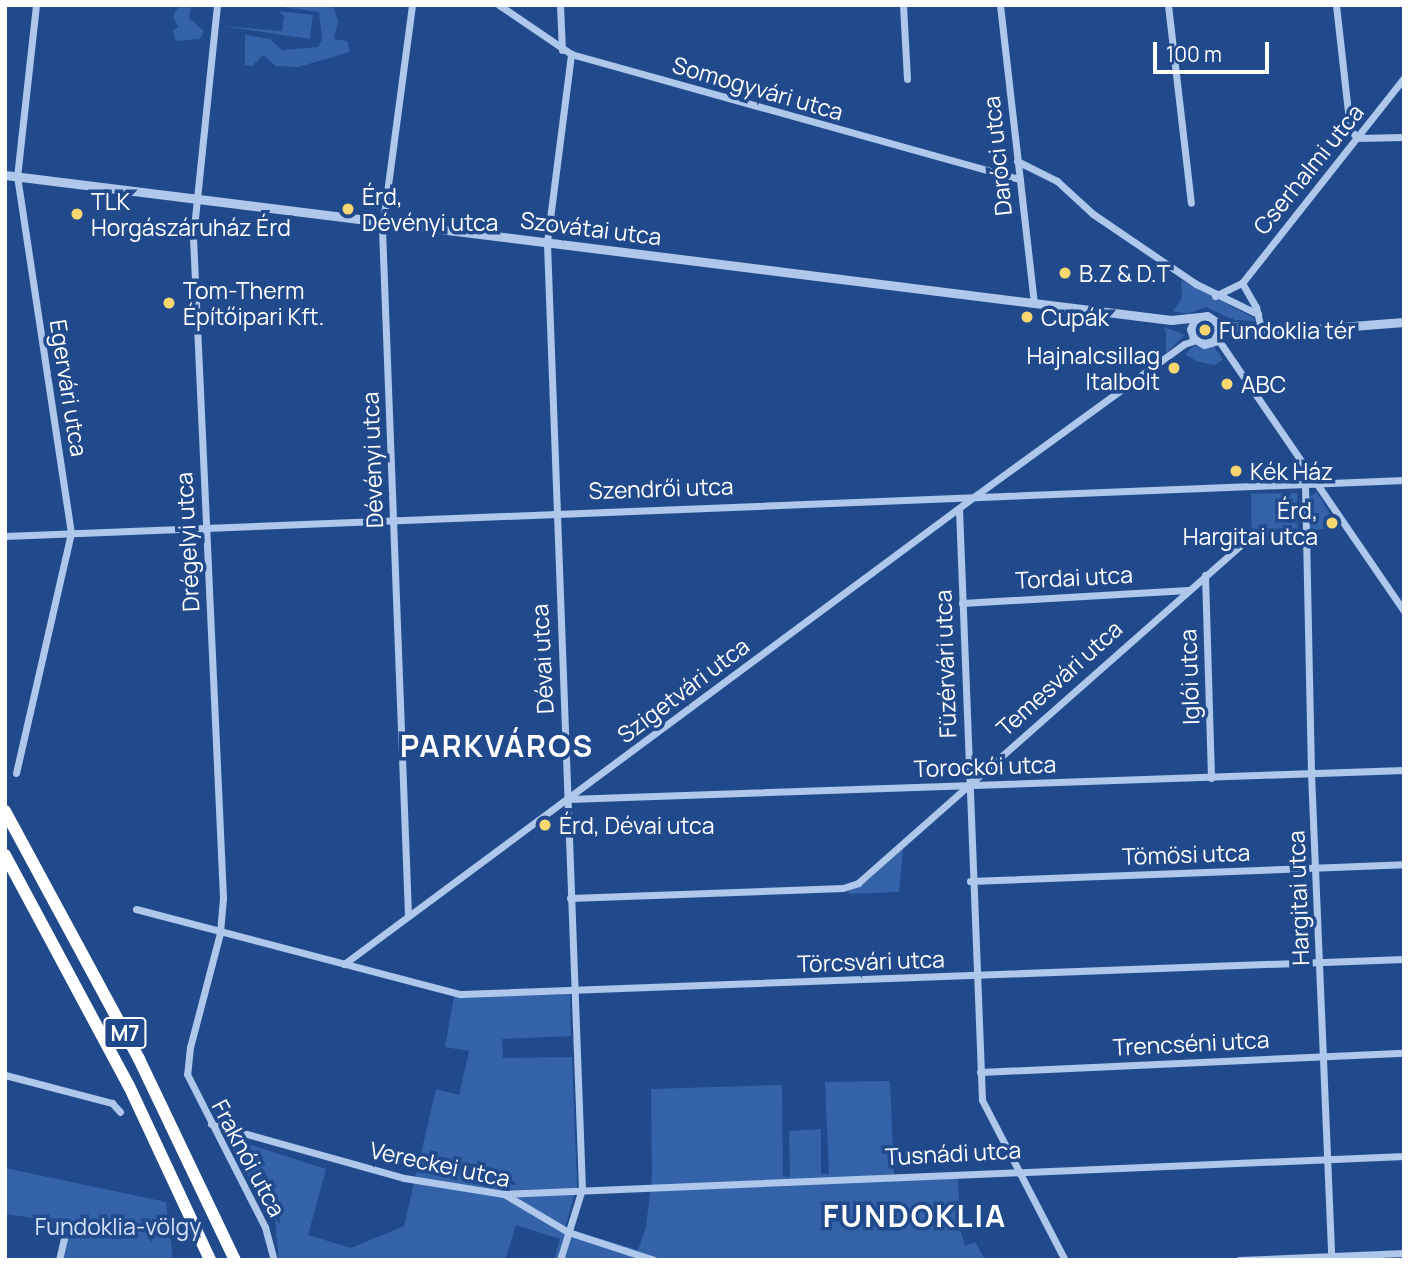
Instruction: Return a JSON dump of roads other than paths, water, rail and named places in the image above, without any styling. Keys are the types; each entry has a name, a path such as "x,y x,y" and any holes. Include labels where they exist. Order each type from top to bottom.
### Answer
{"highway":[{"name":"M7","path":"5,811 139,1059 235,1260"},
{"name":"M7","path":"5,855 129,1086 210,1260"}],"street":[{"name":"Egervári utca","path":"16,773 71,533 17,177 36,5"},
{"name":"Drégelyi utca","path":"187,1074 220,933 223,898 205,529 194,197 217,5"},
{"name":"Dévényi utca","path":"408,915 391,520 383,222 412,5"},
{"name":"Somogyvári utca","path":"499,5 571,54 1020,179"},
{"path":"559,5 562,50"},
{"path":"903,5 907,79"},
{"name":"Daróci utca","path":"1000,5 1034,303"},
{"path":"1168,5 1191,203"},
{"path":"1336,5 1350,129 1357,138 1404,137"},
{"name":"Dévai utca","path":"560,1260 582,1189 568,799 554,512 547,242 571,54"},
{"name":"Cserhalmi utca","path":"1215,296 1242,283 1404,78"},
{"path":"1017,161 1057,181 1093,214 1215,296 1258,314"},
{"name":"Szovátai utca","path":"5,175 1171,320"},
{"path":"1242,283 1258,314 1262,332"},
{"path":"1171,320 1207,316 1223,349 1404,611"},
{"path":"1191,331 1196,319"},
{"path":"1171,320 1191,331 1196,341 1241,331 1262,332 1404,322"},
{"name":"Szigetvári utca","path":"1184,344 1191,331"},
{"name":"Szigetvári utca","path":"344,964 975,496 1184,344 1196,341"},
{"name":"Szendrői utca","path":"5,536 1404,480"},
{"name":"Hargitai utca","path":"1305,486 1311,773 1331,1258"},
{"name":"Füzérvári utca","path":"959,509 970,881 984,1106 1065,1260"},
{"name":"Temesvári utca","path":"570,898 843,888 864,879 1252,535"},
{"name":"Iglói utca","path":"1205,575 1211,778"},
{"name":"Tordai utca","path":"962,603 1188,590"},
{"name":"Torockói utca","path":"568,799 1404,770"},
{"name":"Tömösi utca","path":"970,881 1404,864"},
{"path":"136,909 344,964"},
{"name":"Törcsvári utca","path":"344,964 461,994 975,978 1404,960"},
{"name":"Trencséni utca","path":"980,1072 1404,1053"},
{"name":"Fraknói utca","path":"187,1074 265,1227 274,1260"},
{"path":"5,1075 112,1104 120,1112"},
{"name":"Vereckei utca","path":"211,1124 404,1178 504,1194 568,1232 654,1260"},
{"name":"Tusnádi utca","path":"504,1194 569,1194 582,1189 1017,1169 1404,1156"},
{"path":"59,1260 64,1238"},
{"path":"1240,1260 1404,1253"}],"place":[{"name":"Érd, Dévényi utca","path":"348,209"},
{"name":"TLK Horgászáruház Érd","path":"77,214"},
{"name":"B.Z & D.T","path":"1065,273"},
{"name":"Tom-Therm Építőipari Kft.","path":"169,303"},
{"name":"Cupák","path":"1027,317"},
{"name":"Fundoklia tér","path":"1205,330"},
{"name":"Hajnalcsillag Italbolt","path":"1174,368"},
{"name":"ABC","path":"1227,384"},
{"name":"Kék Ház","path":"1236,471"},
{"name":"Érd, Hargitai utca","path":"1332,523"},
{"name":"Érd, Dévai utca","path":"545,825"}],"district":[{"name":"PARKVÁROS","path":"497,746"},
{"name":"FUNDOKLIA","path":"915,1216"}],"park label":[{"name":"Fundoklia-völgy","path":"118,1226"}]}
